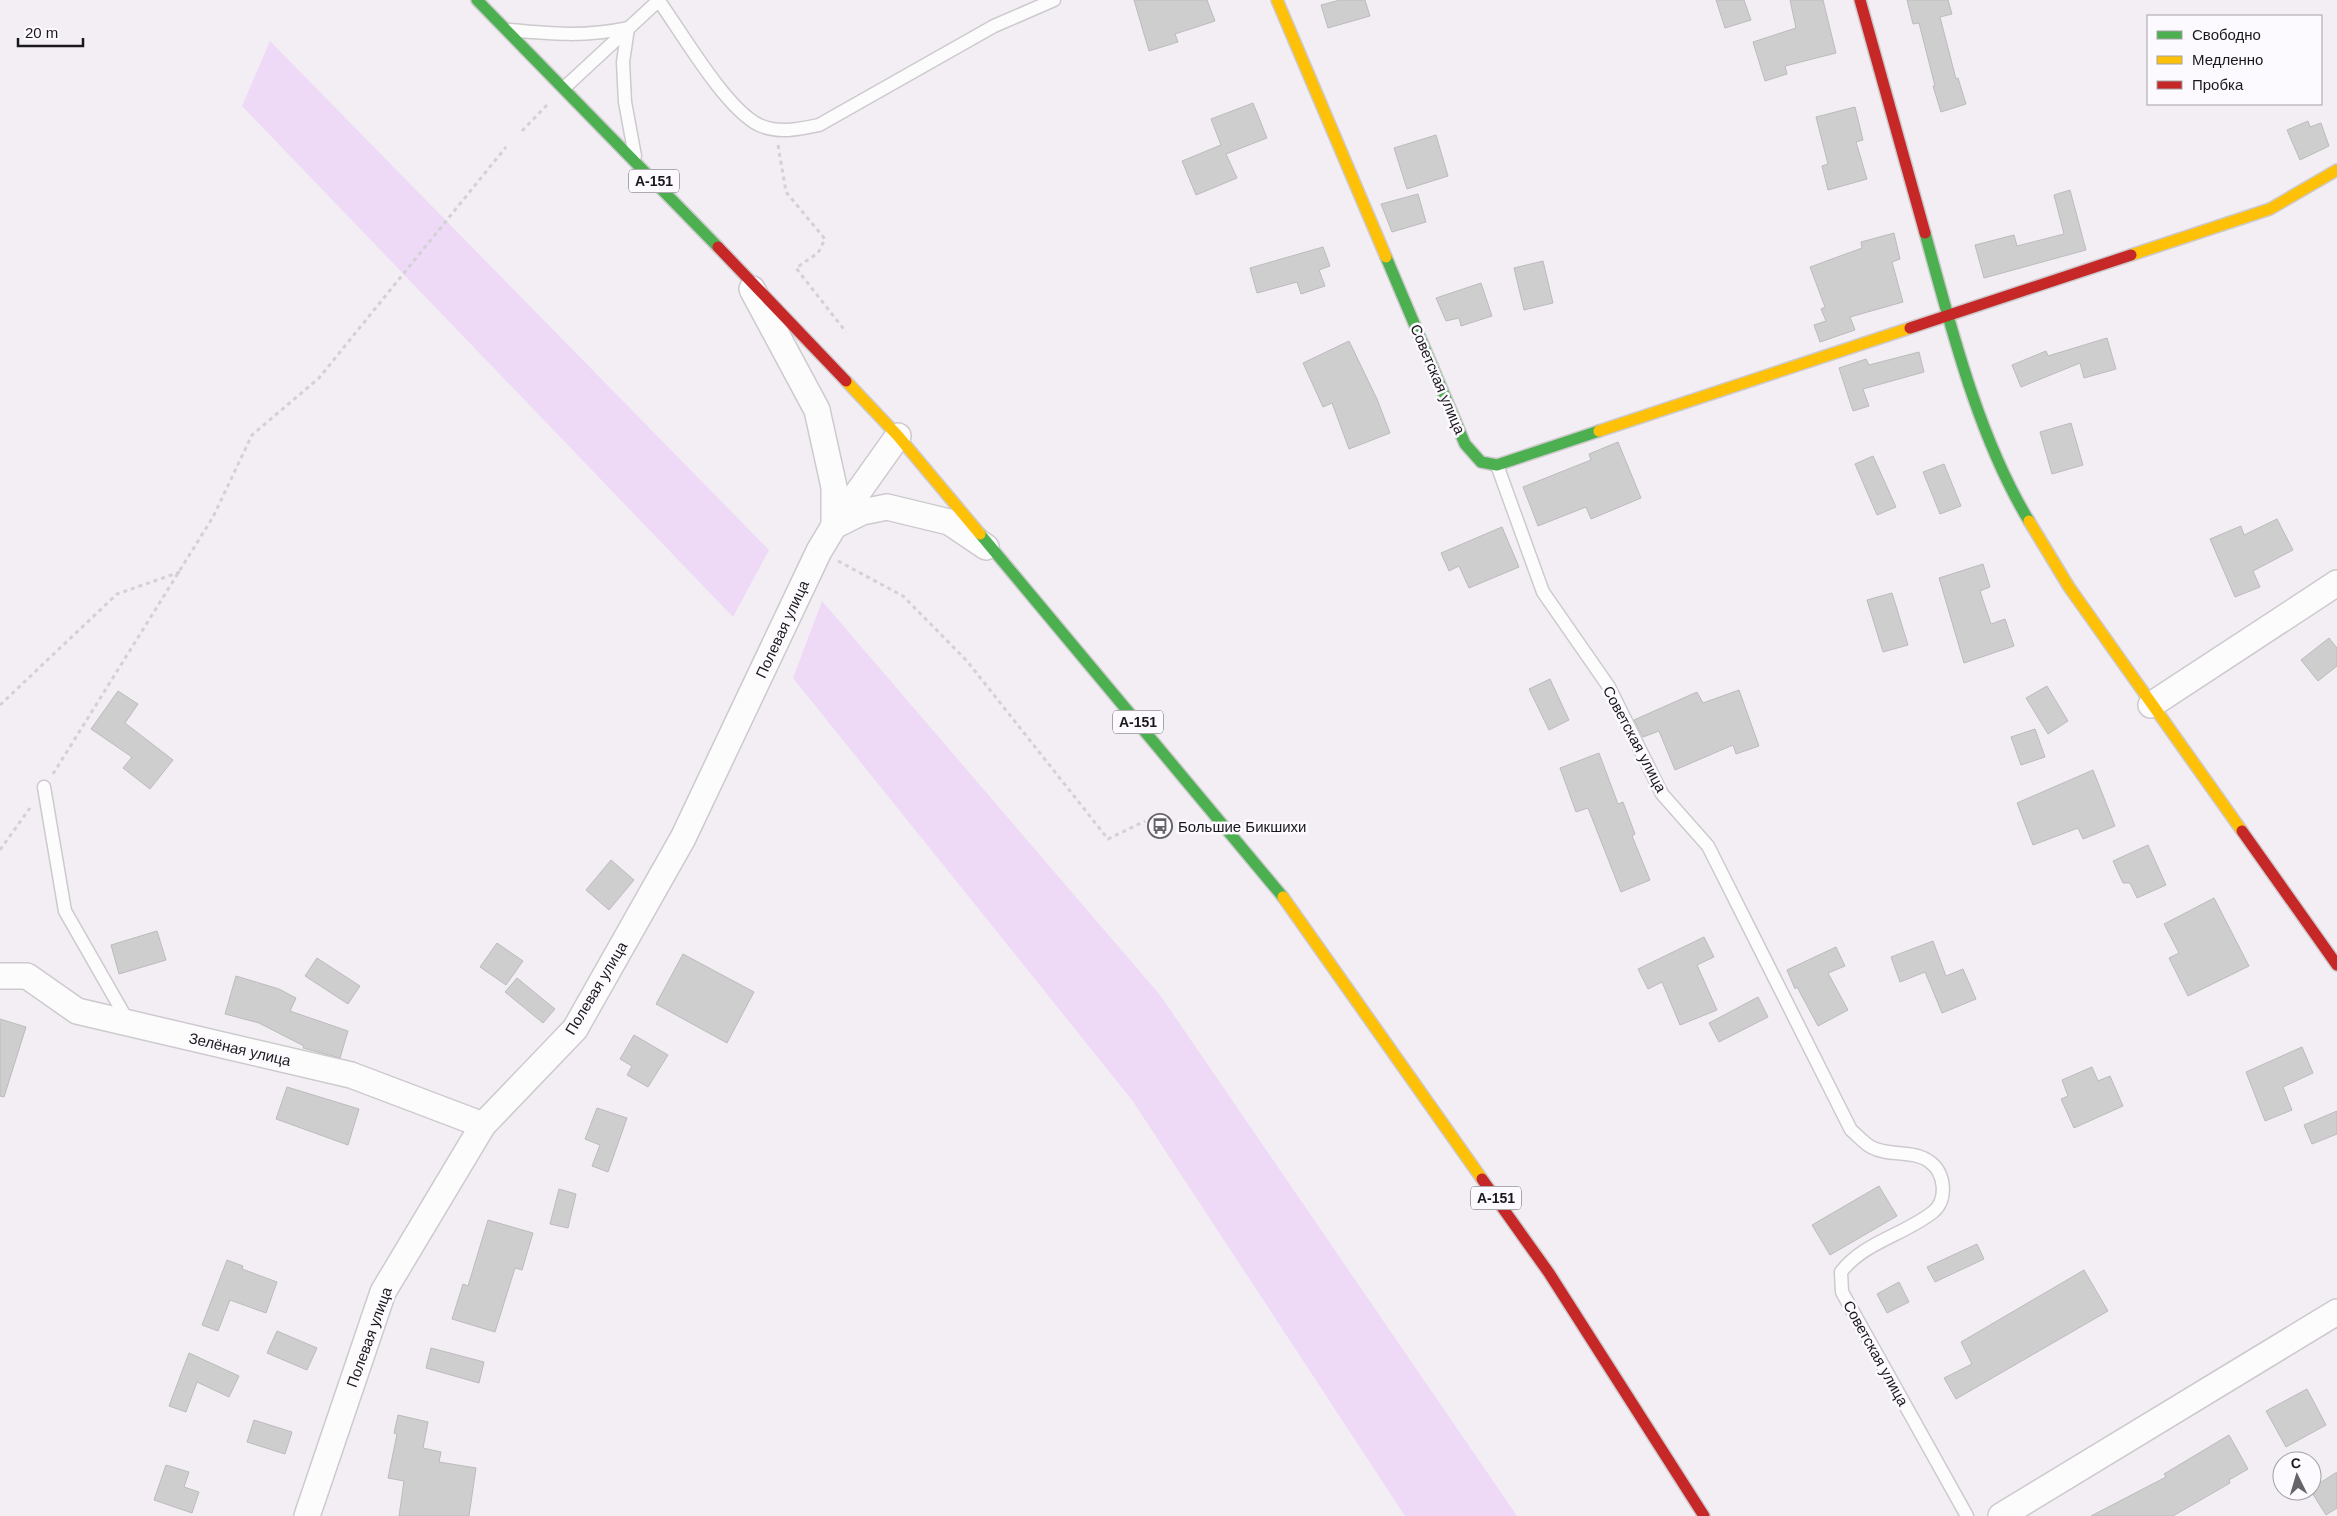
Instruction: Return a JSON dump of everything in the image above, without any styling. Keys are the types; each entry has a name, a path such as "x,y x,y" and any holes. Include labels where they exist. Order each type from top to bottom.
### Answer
{"main road":[{"name":"А-151","path":"477,0 898,436 1276,887 1549,1273 1704,1516"},
{"name":"Советская улица","path":"1277,0 1465,444 1481,462 1497,465"},
{"path":"1860,0 1948,317 1976,403 1999,463 2022,510 2069,587 2337,965"},
{"path":"1497,465 2270,209 2337,170"}],"street":[{"path":"744,275 817,410 834,488 834,526 862,512 888,507 948,522 1001,557"},
{"name":"Полевая улица","path":"307,1516 383,1292 483,1125 575,1029 683,838 819,551 834,526 898,436"},
{"path":"2151,705 2337,582"},
{"name":"Зелёная улица","path":"0,976 27,976 77,1011 351,1075 483,1125"},
{"path":"2001,1516 2337,1312"}],"lane":[{"path":"564,88 659,0 715,82 742,113 760,125 775,130 794,131 819,125 994,26 1054,0"},
{"path":"506,29 562,36 603,33 628,28"},
{"path":"628,28 623,62 625,102 636,163"},
{"name":"Советская улица","path":"1497,465 1543,592 1609,687 1662,794 1708,846 1851,1130 1872,1148 1889,1152 1914,1154 1931,1162 1942,1179 1943,1196 1934,1211 1851,1258 1840,1272 1842,1292 1967,1516"},
{"path":"44,787 65,911 129,1023"}],"path":[{"path":"522,130 564,88"},
{"path":"775,130 786,192 825,239 818,253 796,268 846,332"},
{"path":"0,850 44,787 213,517 252,435 319,378 506,146"},
{"path":"819,551 903,596 967,661 1108,839 1145,821"},
{"path":"0,705 118,594 180,571"}],"shaded area":[{"path":"270,41 769,550 733,617 242,106"},
{"path":"822,601 1160,995 1517,1516 1405,1516 1132,1100 793,678"}],"building":[{"path":"1134,0 1207,0 1215,21 1175,34 1178,42 1149,51"},
{"path":"1340,0 1365,0 1370,16 1328,28 1321,5"},
{"path":"1716,0 1744,0 1751,20 1725,28"},
{"path":"1790,0 1823,0 1836,53 1785,66 1787,74 1765,81 1753,42 1796,28"},
{"path":"1907,0 1948,0 1952,14 1940,17 1956,79 1958,78 1966,104 1941,112 1933,86 1935,86 1919,23 1913,24"},
{"path":"1253,103 1267,138 1226,154 1237,178 1196,195 1182,161 1221,145 1211,119"},
{"path":"1855,107 1863,140 1856,142 1867,179 1828,190 1822,166 1828,164 1816,117"},
{"path":"2308,121 2310,127 2321,123 2329,146 2300,160 2287,130"},
{"path":"1436,135 1448,176 1407,189 1394,148"},
{"path":"2070,190 2086,250 1984,278 1975,245 2014,235 2017,246 2064,234 2054,195"},
{"path":"1418,194 1426,222 1392,232 1381,204"},
{"path":"1894,233 1900,259 1892,262 1903,302 1850,317 1855,330 1820,342 1814,325 1826,321 1821,309 1825,307 1810,267 1862,248 1861,242"},
{"path":"1323,247 1330,266 1319,270 1325,286 1301,294 1297,282 1257,293 1250,268"},
{"path":"1543,261 1553,303 1524,310 1514,268"},
{"path":"1481,283 1492,316 1461,326 1459,318 1446,321 1436,298"},
{"path":"2107,338 2116,369 2084,378 2080,363 2021,387 2012,365 2046,351 2048,356"},
{"path":"1349,341 1377,399 1390,433 1349,449 1332,403 1323,407 1303,363"},
{"path":"1919,352 1924,372 1863,389 1869,406 1853,411 1839,368 1866,359 1869,365"},
{"path":"2071,423 2083,465 2052,474 2040,432"},
{"path":"1618,442 1641,498 1591,519 1586,507 1538,526 1523,487 1591,460 1589,454"},
{"path":"1873,456 1896,507 1877,515 1855,464"},
{"path":"1944,464 1961,506 1940,514 1923,472"},
{"path":"2277,519 2293,550 2253,571 2260,587 2235,597 2210,539 2241,526 2244,535"},
{"path":"1502,527 1519,567 1469,588 1459,566 1449,571 1441,553"},
{"path":"1983,564 1990,587 1980,591 1991,624 2005,619 2014,646 1964,663 1939,578"},
{"path":"1892,593 1908,645 1883,652 1867,600"},
{"path":"2329,638 2337,648 2337,666 2318,681 2301,660"},
{"path":"1550,679 1569,720 1549,730 1529,689"},
{"path":"2047,686 2068,721 2048,734 2026,698"},
{"path":"1739,690 1759,746 1736,754 1733,745 1675,770 1659,731 1643,737 1634,720 1697,692 1703,703"},
{"path":"118,691 138,704 125,723 173,760 150,789 123,768 132,757 91,729"},
{"path":"2035,729 2045,757 2021,765 2011,737"},
{"path":"1599,753 1618,804 1623,802 1635,834 1632,836 1650,880 1621,892 1588,808 1576,812 1560,768"},
{"path":"2093,770 2115,826 2083,839 2078,828 2033,845 2017,803"},
{"path":"2148,845 2166,885 2137,898 2130,883 2123,883 2113,861"},
{"path":"611,860 634,880 609,910 586,890"},
{"path":"2214,898 2249,966 2188,996 2169,958 2179,953 2164,924"},
{"path":"157,931 166,960 119,974 111,945"},
{"path":"1704,937 1714,957 1697,965 1717,1010 1680,1025 1662,982 1648,989 1638,969"},
{"path":"1933,941 1946,976 1963,969 1976,999 1942,1013 1925,972 1900,982 1891,957"},
{"path":"497,943 523,961 506,985 480,967"},
{"path":"1836,947 1845,966 1828,973 1848,1010 1818,1026 1797,987 1795,989 1787,970"},
{"path":"683,954 754,992 727,1043 656,1004"},
{"path":"317,958 360,986 348,1004 305,976"},
{"path":"236,976 279,989 296,998 290,1011 348,1031 340,1058 303,1048 304,1046 259,1023 225,1014"},
{"path":"517,978 555,1009 543,1023 505,992"},
{"path":"1758,997 1768,1017 1719,1042 1709,1023"},
{"path":"0,1019 26,1027 4,1097 0,1096"},
{"path":"634,1035 668,1055 648,1087 627,1075 632,1066 620,1059"},
{"path":"2302,1047 2313,1073 2283,1087 2292,1110 2265,1121 2246,1072"},
{"path":"2092,1067 2098,1081 2110,1076 2123,1106 2074,1128 2061,1099 2068,1096 2062,1080"},
{"path":"287,1087 359,1109 348,1145 276,1119"},
{"path":"597,1108 627,1118 608,1172 592,1166 600,1145 585,1139"},
{"path":"2337,1111 2337,1134 2312,1144 2304,1125"},
{"path":"1879,1186 1897,1216 1830,1255 1812,1225"},
{"path":"559,1189 576,1194 568,1228 550,1224"},
{"path":"488,1220 533,1233 522,1270 515,1268 495,1332 452,1319 463,1284 468,1286"},
{"path":"1977,1244 1984,1259 1935,1282 1927,1267"},
{"path":"227,1260 243,1266 242,1269 277,1282 266,1313 230,1300 218,1331 202,1325"},
{"path":"2084,1270 2108,1311 1956,1399 1944,1378 1972,1364 1961,1342"},
{"path":"1899,1282 1909,1302 1887,1313 1877,1294"},
{"path":"277,1331 317,1348 307,1370 267,1353"},
{"path":"431,1348 484,1362 479,1383 426,1368"},
{"path":"189,1353 239,1376 229,1397 197,1382 186,1412 169,1406"},
{"path":"2307,1389 2326,1425 2286,1447 2266,1411"},
{"path":"398,1415 428,1422 423,1448 441,1452 439,1462 476,1468 469,1516 399,1516 404,1481 388,1478 397,1434 394,1433"},
{"path":"254,1420 292,1432 285,1454 247,1442"},
{"path":"2229,1435 2248,1469 2229,1480 2230,1483 2173,1516 2091,1516 2166,1477 2164,1474"},
{"path":"166,1465 189,1472 184,1487 199,1492 192,1513 154,1500"},
{"path":"2337,1472 2337,1508 2326,1515 2317,1501 2322,1501 2322,1482"}],"traffic: fast":[{"path":"477,0 718,247"},
{"path":"1925,233 1956,343 1981,418 1995,454 2029,521"},
{"path":"1386,257 1465,444 1481,462 1497,465 1599,431"},
{"path":"980,534 1283,897"}],"traffic: slow":[{"path":"1277,0 1386,257"},
{"path":"2131,255 2270,209 2337,170"},
{"path":"1599,431 1910,328"},
{"path":"846,381 898,436 980,534"},
{"path":"2029,521 2069,587 2242,831"},
{"path":"1283,897 1482,1179"}],"traffic: jam":[{"path":"1860,0 1925,233"},
{"path":"718,247 846,381"},
{"path":"1910,328 2131,255"},
{"path":"2242,831 2337,965"},
{"path":"1482,1179 1549,1273 1704,1516"}],"place":[{"name":"Большие Бикшихи","path":"1160,826"}]}
